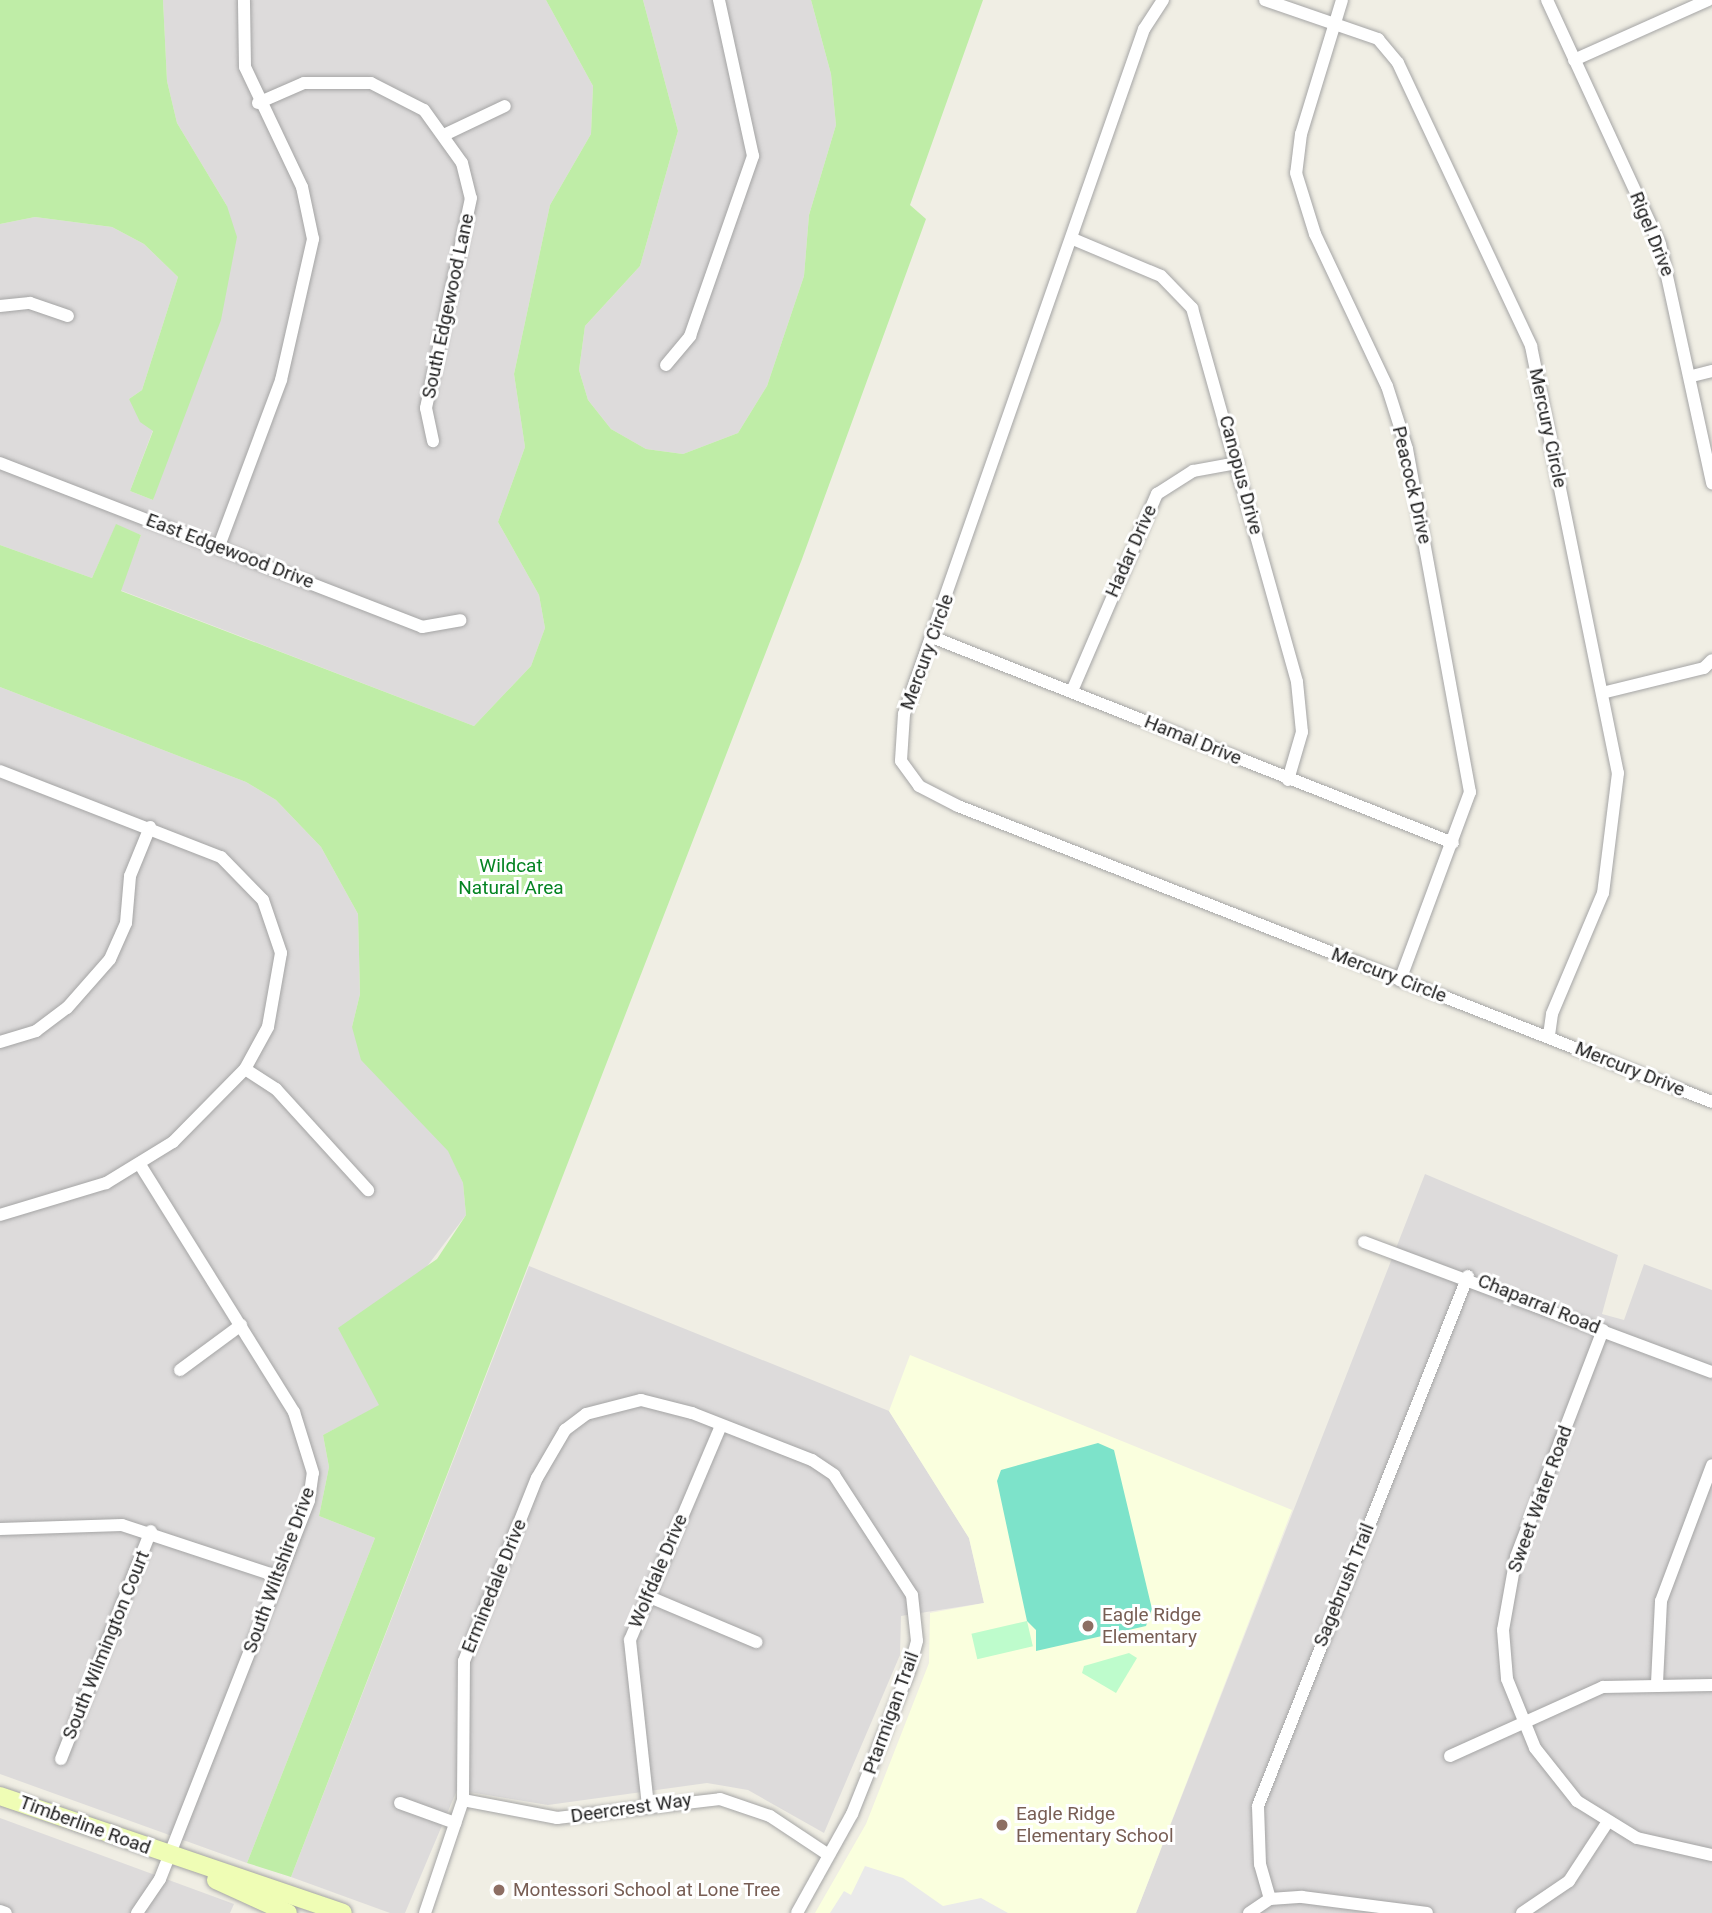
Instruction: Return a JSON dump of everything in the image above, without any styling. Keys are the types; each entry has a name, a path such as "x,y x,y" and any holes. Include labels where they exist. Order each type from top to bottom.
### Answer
{"street":[{"path":"219,546 281,380 313,239 302,187 258,103 245,67 244,0"},
{"path":"666,365 690,337 753,156 719,0"},
{"name":"Mercury Circle","path":"1163,0 1144,29 932,637 899,738 901,761 919,786 1399,980 1549,1036 1552,1014 1604,893 1618,773 1531,346 1398,63 1378,40 1265,0"},
{"name":"Peacock Drive","path":"1342,0 1301,134 1296,173 1315,234 1387,386 1407,449 1468,769 1470,792 1453,843 1399,980"},
{"name":"Rigel Drive","path":"1547,0 1660,244 1692,376 1712,483"},
{"path":"1574,60 1708,0"},
{"name":"South Edgewood Lane","path":"258,103 304,83 371,83 398,92 446,134 471,198 426,408 433,441"},
{"path":"446,134 505,106"},
{"name":"Canopus Drive","path":"1073,239 1161,276 1192,307 1237,463 1302,708 1288,780"},
{"path":"0,306 30,303 68,316"},
{"path":"1692,376 1712,371"},
{"name":"East Edgewood Drive","path":"0,463 219,546 422,628 460,620"},
{"name":"Hadar Drive","path":"1072,691 1157,494 1193,471 1237,463"},
{"name":"Hamal Drive","path":"932,637 1453,843"},
{"path":"1602,692 1704,668 1712,660"},
{"path":"0,1215 67,1198 141,1166 246,1069 277,995 276,925 246,875 221,857 150,827 1,773"},
{"path":"0,1042 36,1031 67,1008 110,960 126,923 130,876 150,827"},
{"name":"Mercury Drive","path":"1549,1036 1712,1102"},
{"path":"246,1069 276,1089 368,1190"},
{"name":"South Wiltshire Drive","path":"136,1913 169,1857 279,1577 313,1473 294,1412 141,1166"},
{"name":"Chaparral Road","path":"1364,1242 1468,1276 1712,1372"},
{"name":"Sagebrush Trail","path":"1270,1899 1260,1864 1258,1806 1468,1276"},
{"path":"180,1370 241,1325"},
{"name":"Sweet Water Road","path":"1603,1329 1510,1580 1504,1655 1522,1724 1559,1781 1607,1823 1637,1838 1712,1855"},
{"name":"Erminedale Drive","path":"425,1913 463,1800 464,1661 537,1478 565,1430 610,1403 641,1400 721,1426"},
{"name":"Wolfdale Drive","path":"648,1806 628,1659 645,1595 721,1426"},
{"name":"Ptarmigan Trail","path":"721,1426 812,1460 834,1475 905,1578 916,1611 909,1671 852,1814 797,1913"},
{"path":"1657,1683 1661,1601 1712,1465"},
{"path":"0,1529 88,1523 152,1531 279,1577"},
{"name":"South Wilmington Court","path":"61,1759 152,1531"},
{"path":"645,1595 756,1642"},
{"path":"1450,1756 1603,1688 1657,1683 1712,1685"},
{"name":"Timberline Road","path":"0,1796 169,1857 343,1913"},
{"name":"Deercrest Way","path":"463,1800 557,1818 697,1798 744,1805 828,1854"},
{"path":"400,1803 455,1823"},
{"path":"1522,1913 1569,1881 1607,1823"},
{"name":"Timberline Road","path":"169,1857 288,1913"},
{"path":"1249,1913 1270,1899 1427,1913"},
{"path":"0,1911 6,1913"}],"shaded area":[{"path":"163,0 546,0 593,86 591,134 550,205 514,374 525,447 498,522 539,595 545,628 531,666 474,726 120,590 141,535 116,525 92,578 0,545 0,224 35,217 112,227 144,244 178,277 142,390 129,399 153,430 130,491 153,500 227,206 177,123 167,81"},
{"path":"643,0 811,0 831,74 836,125 809,215 804,276 767,386 738,433 683,454 646,449 611,429 588,400 579,370 585,326 640,266 678,131"},
{"path":"0,687 246,782 276,800 321,847 358,914 360,994 352,1027 449,1151 463,1183 466,1215 422,1273 379,1406 323,1435 329,1467 319,1516 375,1538 247,1863 0,1774"},
{"path":"1425,1174 1618,1255 1602,1314 1624,1320 1644,1264 1712,1290 1712,1913 1136,1913"},
{"path":"529,1266 889,1411 969,1538 984,1603 901,1616 900,1655 824,1833 748,1790 707,1783 548,1805 457,1790 405,1913 390,1913 291,1877"},
{"name":"Eagle Ridge Elementary","path":"910,1355 1292,1510 1136,1913 815,1913 866,1824 929,1663 930,1613 984,1603 969,1538 889,1411"},
{"path":"0,1818 234,1904 230,1913 0,1913"},
{"path":"865,1866 903,1878 943,1906 981,1898 1008,1913 830,1913 844,1891 851,1895"}],"green space":[{"path":"0,0 163,0 167,81 177,123 227,206 237,237 221,320 153,500 130,491 153,431 140,422 129,399 142,390 178,277 144,244 112,227 35,217 0,224"},
{"name":"Wildcat Natural Area","path":"546,0 643,0 678,131 640,266 585,326 579,370 588,400 611,429 646,449 683,454 738,433 767,386 804,276 809,215 836,125 831,74 811,0 983,0 910,205 926,219 802,559 291,1877 247,1863 375,1538 319,1516 329,1467 323,1435 379,1405 338,1328 437,1259 466,1215 463,1183 448,1151 361,1060 352,1027 360,994 358,914 321,847 276,800 246,782 0,687 0,545 92,578 116,524 141,535 121,591 474,726 531,666 545,628 539,595 498,522 525,447 514,374 550,205 591,134 593,86"},
{"path":"1098,1443 1114,1450 1152,1609 1146,1626 1036,1651 1036,1630 1027,1621 997,1481 1001,1470"},
{"path":"1027,1621 1033,1646 977,1659 971,1634"},
{"path":"1129,1653 1137,1658 1116,1693 1082,1673 1084,1666"}],"place":[{"name":"Eagle Ridge Elementary","path":"1088,1626"},
{"name":"Eagle Ridge Elementary School","path":"1002,1825"},
{"name":"Montessori School at Lone Tree","path":"499,1890"}]}
